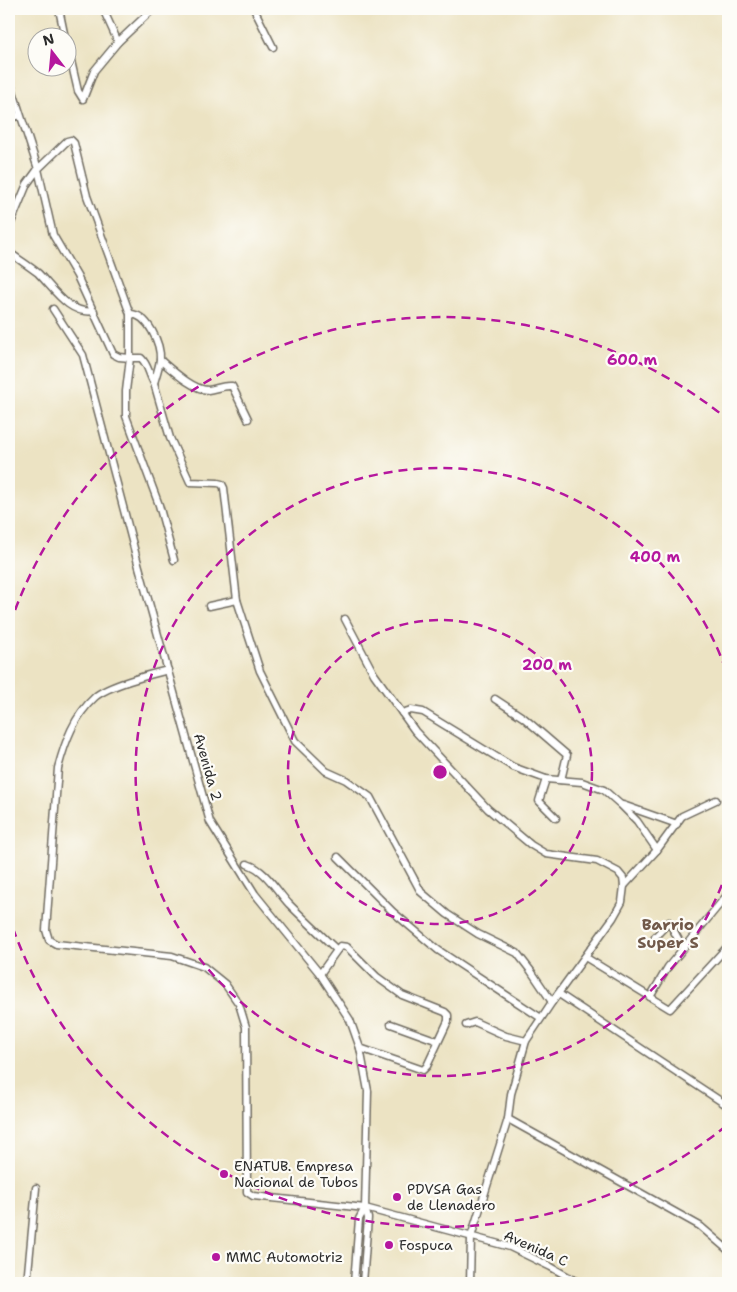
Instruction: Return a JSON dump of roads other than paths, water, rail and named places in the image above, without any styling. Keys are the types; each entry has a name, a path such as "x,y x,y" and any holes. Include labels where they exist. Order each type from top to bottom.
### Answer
{"street":[{"path":"59,9 63,28"},
{"path":"102,9 118,42"},
{"path":"75,78 78,91 83,99 94,71 118,42 152,9"},
{"path":"254,9 273,47"},
{"path":"9,79 38,169 53,235 77,276 113,354 119,357 141,358 144,360 149,376 154,383 170,438 190,482 218,483 222,484 224,488 236,600 260,671 295,741 326,771 346,780 370,797 421,892 447,914 478,934 517,953 552,1002"},
{"path":"9,119 20,115"},
{"path":"10,225 27,184 38,169 67,141 71,140 74,143 87,196 130,314 130,358 126,391 126,416 159,505 174,560"},
{"path":"9,252 37,272 73,308 85,313 94,312"},
{"name":"Avenida 2","path":"53,309 83,354 210,822 255,894 320,974 350,1020 360,1048 368,1091 365,1208 368,1218 363,1283"},
{"path":"130,314 141,317 150,328 160,348 160,360 154,383"},
{"path":"160,360 186,381 201,388 208,390 232,386 248,419"},
{"path":"209,606 236,600"},
{"path":"345,620 374,674 402,713 416,731 488,809 531,845 546,854 597,861 618,872 623,878 622,902 586,957 552,1002 526,1041 511,1094 508,1119 472,1237 470,1283"},
{"name":"Avenida C","path":"168,670 143,676 96,696 80,714 72,729 58,768 46,930 49,940 56,944 172,956 204,967 225,984 238,1004 246,1027 247,1192 253,1196 365,1208 510,1247 579,1283"},
{"path":"495,699 524,718 567,755 561,780"},
{"path":"402,713 411,710 423,712 514,767 546,780 582,782 604,790 637,821 657,850"},
{"path":"546,780 539,801 556,818"},
{"path":"624,886 657,850 682,816 716,800"},
{"path":"622,805 677,824"},
{"path":"338,857 393,912 438,950 541,1018"},
{"path":"247,864 254,866 289,904 337,950"},
{"path":"650,996 668,967 728,894"},
{"path":"655,937 669,922 683,948"},
{"path":"320,974 340,946 347,947 377,977 402,995 445,1012 448,1015 448,1021 428,1066 423,1070 360,1048"},
{"path":"586,957 670,1009 728,946"},
{"path":"559,994 728,1106"},
{"path":"466,1025 475,1022 506,1036 526,1041"},
{"path":"391,1024 438,1041"},
{"path":"508,1119 700,1226 728,1250"},
{"path":"27,1283 36,1188"},
{"name":"Avenida 2","path":"354,1283 359,1218 365,1208"}],"place":[{"name":"ENATUB. Empresa Nacional de Tubos","path":"224,1174"},
{"name":"PDVSA Gas de Llenadero","path":"397,1197"},
{"name":"Fospuca","path":"389,1245"},
{"name":"MMC Automotriz","path":"216,1257"}],"district":[{"name":"Barrio Super S","path":"668,933"}]}
